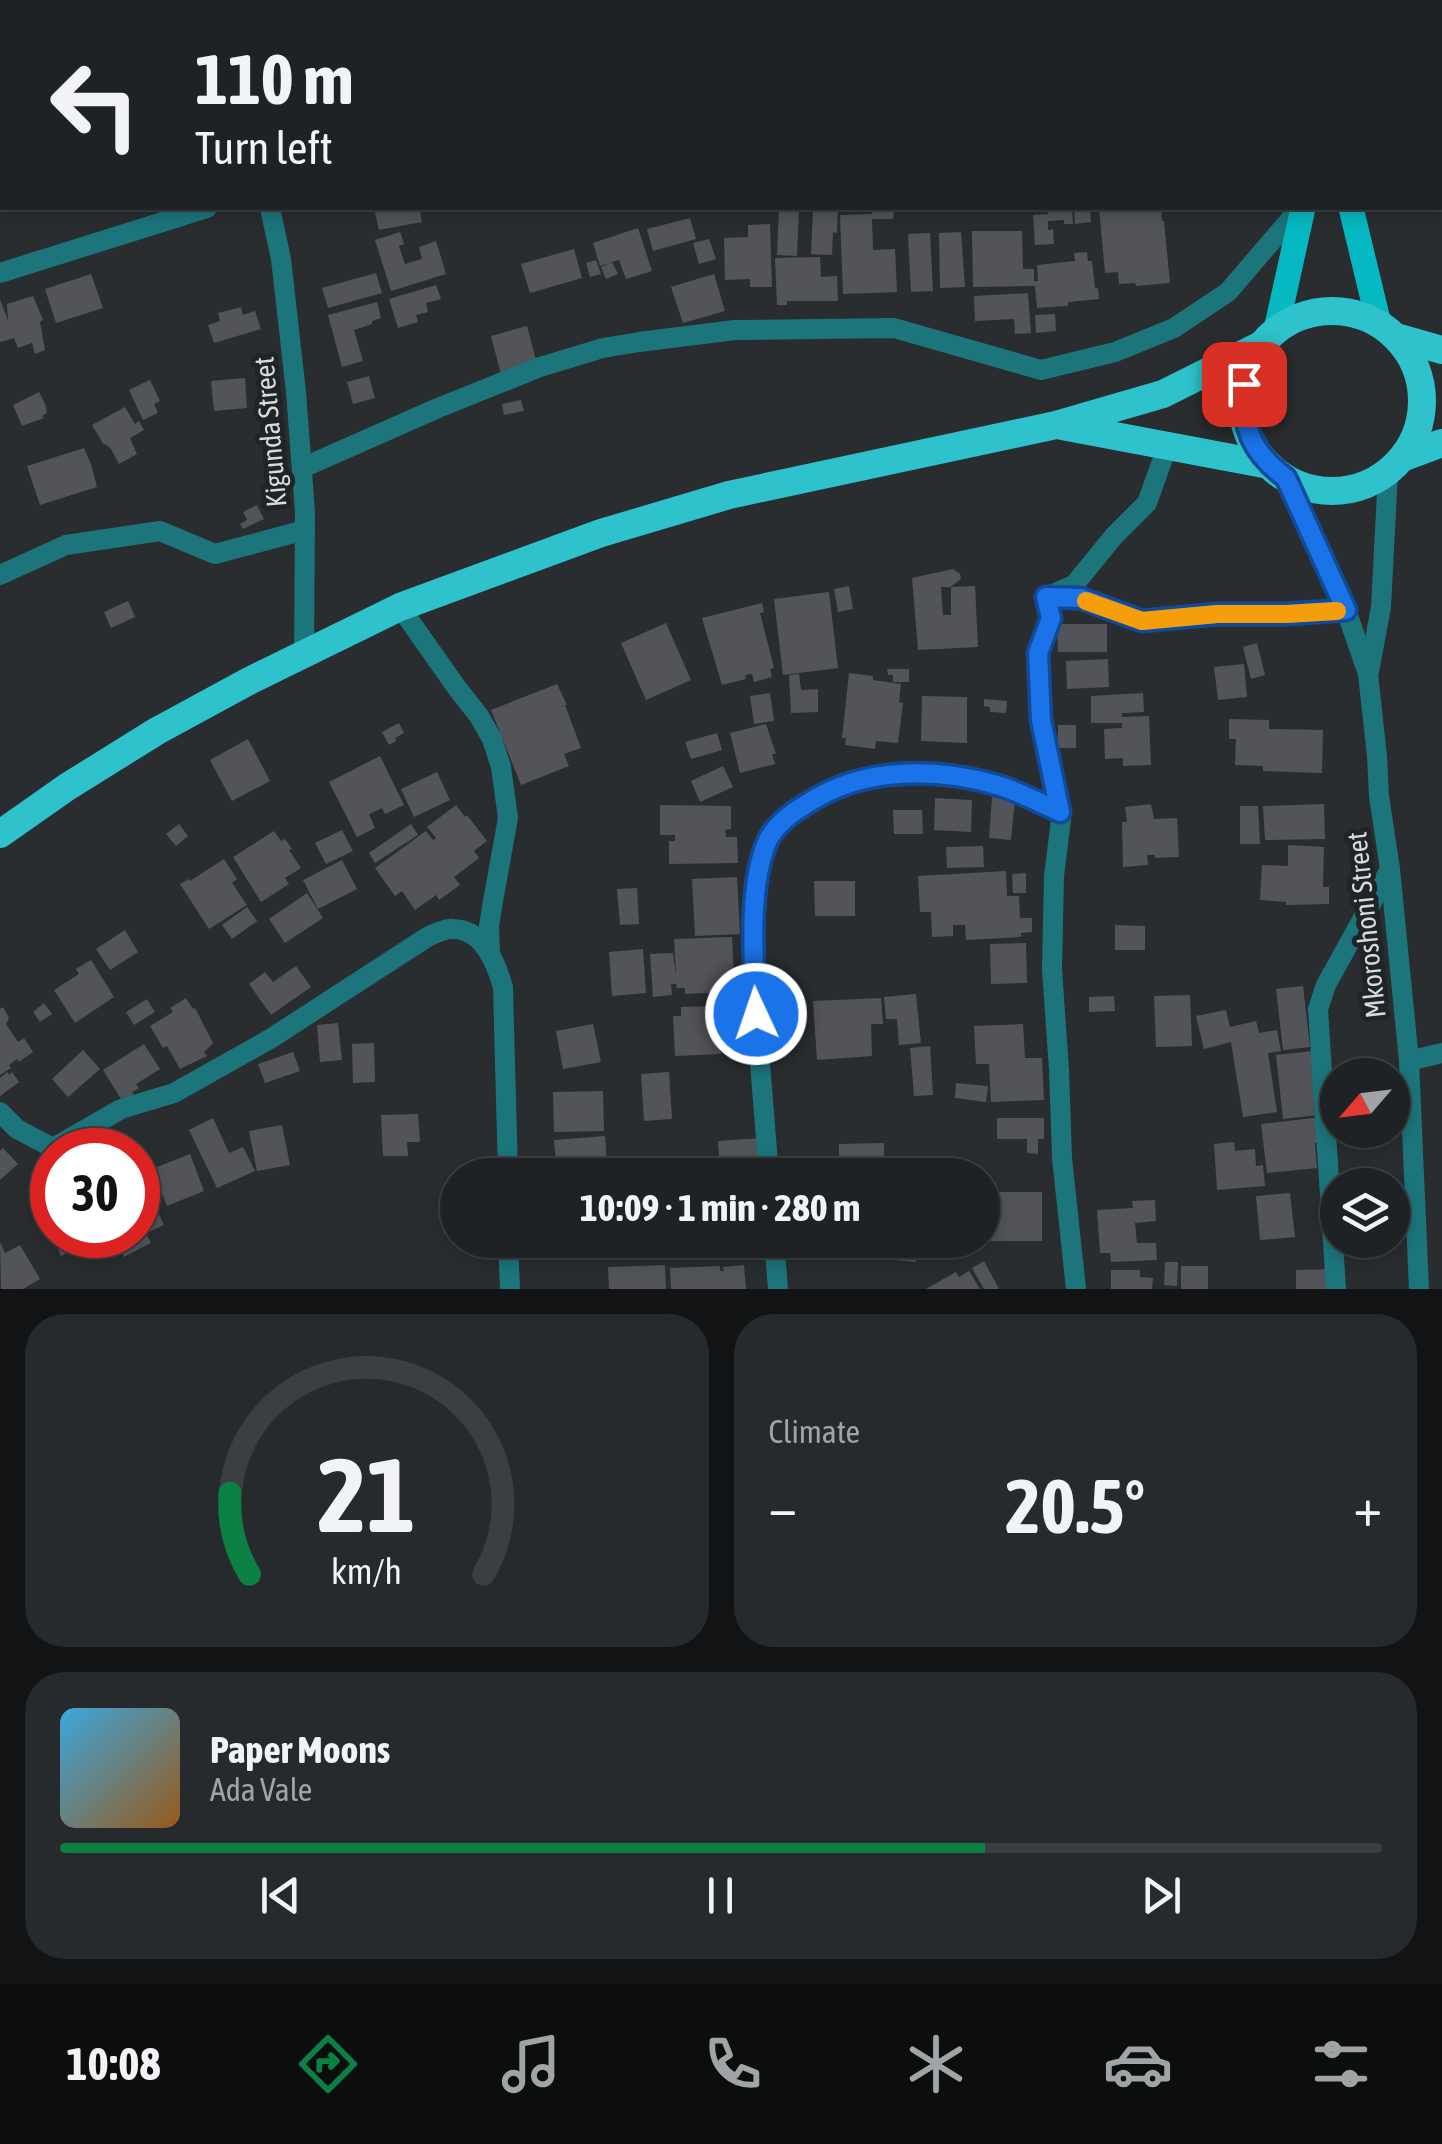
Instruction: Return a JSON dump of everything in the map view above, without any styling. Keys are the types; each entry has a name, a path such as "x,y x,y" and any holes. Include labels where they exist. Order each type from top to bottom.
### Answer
{"highway":[{"path":"0,834 157,731 304,654 400,606 600,533 729,495 1056,425 1163,394 1269,337 1295,318 1316,312 1338,310 1359,314 1387,330 1442,350"},
{"path":"1387,330 1410,354 1422,396 1422,417 1415,438 1396,465"},
{"path":"1269,337 1250,364 1242,406 1255,448 1277,472"},
{"path":"1056,425 1277,472 1306,488 1327,492 1360,487 1442,443"}],"main road":[{"path":"1269,337 1301,210"},
{"path":"1353,210 1387,330"}],"street":[{"path":"0,273 201,210"},
{"name":"Kigunda Street","path":"270,210 281,259 302,468 304,654"},
{"path":"302,468 540,367 639,342 735,330 894,328 1040,370 1115,352 1174,328 1228,292 1299,210"},
{"path":"1046,597 1074,585 1147,503 1167,447"},
{"name":"Mkoroshoni Street","path":"1368,674 1381,607 1396,465"},
{"name":"Mkoroshoni Street","path":"1277,472 1346,610 1368,674 1409,1058"},
{"path":"0,575 66,545 160,531 215,554 305,530"},
{"path":"1046,597 1080,598 1142,621 1346,610"},
{"path":"1046,597 1051,618 1038,653 1041,720 1061,820 1054,876 1052,969 1062,1158 1076,1289"},
{"path":"400,606 480,716 501,767 508,818 491,914 490,953"},
{"path":"768,1158 755,998 754,920 759,875 768,841 778,825 842,783 891,773 945,775 999,785 1060,812"},
{"path":"1336,1289 1318,1009 1326,985 1390,869"},
{"path":"0,1112 18,1129 54,1148 121,1109 174,1093 270,1039 430,936 450,928 478,939 497,966 503,988 508,1158"},
{"path":"1410,1060 1442,1053"},
{"name":"Mkoroshoni Street","path":"1410,1083 1419,1289"},
{"path":"509,1258 510,1289"},
{"path":"775,1258 778,1289"}],"building":[{"path":"374,210 419,210 422,222 379,230"},
{"path":"779,210 799,210 797,256 777,255"},
{"path":"813,210 838,210 832,255 811,254"},
{"path":"872,210 894,210 893,219 872,219 873,250 895,249 897,292 843,294 840,215 872,214"},
{"path":"1048,210 1072,210 1073,224 1048,221 1054,244 1035,245 1033,215 1048,214"},
{"path":"1074,210 1090,210 1091,222 1075,224"},
{"path":"1099,210 1161,210 1170,283 1119,284 1118,272 1105,273"},
{"path":"690,218 696,239 653,251 647,229"},
{"path":"770,224 772,287 750,287 750,279 725,280 724,238 748,237 748,225"},
{"path":"638,228 652,271 626,279 619,260 600,266 593,243"},
{"path":"972,231 1022,231 1023,269 1034,269 1034,281 1038,281 1037,265 1075,261 1074,253 1087,252 1099,299 1037,308 1035,286 973,287"},
{"path":"400,232 404,244 399,246 405,264 422,259 419,247 436,241 446,274 391,291 375,240"},
{"path":"961,232 965,287 940,288 939,233"},
{"path":"930,233 933,291 911,292 908,234"},
{"path":"709,239 716,259 699,264 693,243"},
{"path":"574,249 582,278 530,293 521,264"},
{"path":"820,257 821,277 837,276 838,301 787,301 787,305 777,305 775,258"},
{"path":"596,260 601,274 590,277 586,263"},
{"path":"612,262 618,274 606,279 601,267"},
{"path":"376,273 382,293 328,308 322,288"},
{"path":"91,274 103,308 56,323 45,289"},
{"path":"714,274 725,311 683,323 671,287"},
{"path":"436,285 441,299 426,303 428,312 416,315 418,322 398,328 389,299"},
{"path":"1028,293 1031,333 1015,334 1014,319 975,321 974,296"},
{"path":"33,296 43,320 40,322 45,350 35,354 32,343 18,348 14,338 0,342 0,299 8,321 7,304"},
{"path":"377,302 381,318 354,330 363,361 342,367 328,315"},
{"path":"241,307 243,315 255,311 261,329 214,343 208,325 220,321 218,313"},
{"path":"1055,314 1056,331 1036,333 1035,315"},
{"path":"527,326 537,364 501,374 491,336"},
{"path":"369,376 375,398 353,404 347,382"},
{"path":"245,378 247,408 214,411 211,381"},
{"path":"150,380 160,401 154,404 158,413 143,420 129,390"},
{"path":"39,392 47,413 44,418 22,426 13,405"},
{"path":"521,400 524,411 504,415 502,404"},
{"path":"125,407 135,424 139,421 144,430 130,438 137,454 119,464 92,425"},
{"path":"84,448 97,487 40,505 27,466"},
{"path":"257,505 264,519 243,529 240,524 247,520 243,512"},
{"path":"953,569 961,579 950,587 941,587 943,615 951,615 951,587 975,586 978,647 918,650 912,578"},
{"path":"849,586 853,609 838,612 834,589"},
{"path":"829,592 838,668 783,675 774,599"},
{"path":"128,601 135,617 111,628 104,612"},
{"path":"762,603 764,612 760,613 774,668 770,669 772,677 754,682 752,674 745,675 746,679 722,685 702,618"},
{"path":"666,623 691,680 646,700 621,643"},
{"path":"1057,624 1107,624 1107,652 1058,652"},
{"path":"1257,643 1265,675 1251,679 1243,647"},
{"path":"1108,659 1109,687 1067,689 1066,661"},
{"path":"1244,664 1247,697 1218,700 1214,667"},
{"path":"887,669 909,669 909,682 893,682"},
{"path":"849,673 901,684 898,743 876,741 875,749 845,745 846,738 842,738"},
{"path":"799,674 801,690 818,689 818,712 791,713 789,675"},
{"path":"557,684 581,748 564,754 569,766 521,785 491,710"},
{"path":"770,693 774,721 754,724 750,696"},
{"path":"1143,693 1144,712 1122,713 1122,717 1149,716 1151,765 1123,766 1123,758 1105,759 1104,729 1122,728 1122,723 1091,723 1091,696"},
{"path":"922,696 967,697 967,743 921,741"},
{"path":"984,699 1007,701 1006,713 990,712"},
{"path":"1229,719 1269,720 1269,729 1323,730 1322,773 1263,771 1263,766 1235,765 1236,739 1229,739"},
{"path":"399,723 404,733 389,745 382,732"},
{"path":"766,724 776,754 772,754 775,764 740,773 730,733"},
{"path":"1058,725 1076,725 1076,748 1058,748"},
{"path":"717,733 722,750 691,759 685,742"},
{"path":"248,739 270,781 232,801 210,760"},
{"path":"380,756 404,805 385,814 382,808 369,814 375,828 357,837 329,782"},
{"path":"723,766 733,787 700,802 691,781"},
{"path":"437,772 450,800 414,817 401,789"},
{"path":"992,797 1015,800 1011,840 989,838"},
{"path":"935,798 972,800 971,832 934,830"},
{"path":"1151,804 1154,819 1177,818 1179,857 1147,855 1148,865 1123,867 1125,807"},
{"path":"1324,804 1325,839 1265,840 1263,806"},
{"path":"456,805 487,841 474,851 479,858 454,877 460,885 415,910 402,891 395,896 375,868 426,831 433,840 436,838 427,827"},
{"path":"660,805 731,806 731,829 725,830 726,837 737,837 738,863 669,864 669,841 675,841 675,835 660,835"},
{"path":"1240,806 1258,806 1260,844 1240,844"},
{"path":"893,810 922,810 923,834 894,834"},
{"path":"179,824 188,836 176,846 166,834"},
{"path":"411,824 418,835 375,863 369,853"},
{"path":"342,830 353,851 326,864 315,843"},
{"path":"274,831 281,841 285,839 301,868 285,878 289,884 261,902 233,857"},
{"path":"1288,845 1324,847 1323,887 1329,887 1329,904 1286,905 1260,900 1262,865 1288,866"},
{"path":"983,846 984,867 947,868 946,847"},
{"path":"224,859 237,879 232,883 247,905 209,929 180,884"},
{"path":"342,860 357,889 318,909 303,880"},
{"path":"1006,871 1007,896 1019,896 1020,918 1032,918 1032,932 1021,933 1021,937 966,940 965,925 953,925 953,936 932,937 931,912 920,912 918,876"},
{"path":"1026,873 1026,893 1013,893 1012,874"},
{"path":"737,877 740,934 695,936 692,879"},
{"path":"814,881 855,881 855,916 815,916"},
{"path":"637,888 639,924 620,925 617,889"},
{"path":"307,893 323,918 285,943 269,919"},
{"path":"247,907 257,921 232,939 222,925"},
{"path":"1115,925 1145,926 1145,950 1115,950"},
{"path":"125,930 138,952 110,970 96,949"},
{"path":"732,937 734,976 725,976 726,992 685,994 685,988 671,984 672,995 653,997 650,954 673,953 676,976 674,939"},
{"path":"1026,943 1027,983 991,984 990,944"},
{"path":"643,949 646,993 612,996 609,952"},
{"path":"91,960 114,997 75,1023 54,990 79,974 76,969"},
{"path":"296,966 311,987 271,1015 249,984 265,972 273,982"},
{"path":"1303,986 1310,1047 1283,1050 1276,989"},
{"path":"916,994 921,1043 899,1045 897,1019 886,1019 884,997"},
{"path":"1190,995 1192,1046 1156,1047 1154,996"},
{"path":"1114,996 1115,1011 1089,1012 1089,997"},
{"path":"186,998 213,1043 204,1052 207,1056 180,1069 150,1026 173,1012 170,1008"},
{"path":"881,998 883,1024 871,1024 872,1056 817,1060 813,1001"},
{"path":"147,999 155,1012 134,1025 126,1012"},
{"path":"44,1003 52,1014 40,1022 33,1012"},
{"path":"741,1005 742,1033 737,1033 737,1047 720,1047 721,1054 675,1056 673,1016 681,1016 681,1007"},
{"path":"3,1007 9,1018 6,1024 18,1042 24,1038 33,1052 19,1062 17,1059 0,1075 0,1009"},
{"path":"1226,1010 1230,1027 1256,1021 1259,1033 1277,1030 1281,1051 1268,1053 1277,1112 1243,1117 1231,1042 1204,1049 1196,1016"},
{"path":"338,1023 342,1060 320,1062 317,1025"},
{"path":"593,1024 601,1062 563,1069 556,1031"},
{"path":"1023,1024 1025,1058 1042,1058 1044,1100 991,1102 989,1064 976,1064 974,1026"},
{"path":"374,1043 375,1082 353,1083 352,1044"},
{"path":"144,1044 160,1069 136,1084 139,1088 132,1092 134,1095 121,1099 103,1070"},
{"path":"930,1046 933,1095 914,1096 910,1048"},
{"path":"83,1050 100,1069 68,1097 52,1079"},
{"path":"1313,1051 1320,1082 1320,1115 1283,1119 1276,1055"},
{"path":"293,1052 300,1071 265,1083 258,1064"},
{"path":"12,1072 19,1082 0,1096 0,1078"},
{"path":"669,1072 672,1119 644,1121 641,1074"},
{"path":"956,1083 988,1086 986,1102 955,1098"},
{"path":"603,1091 604,1131 554,1132 553,1092"},
{"path":"418,1114 420,1142 407,1142 408,1156 383,1156 381,1115"},
{"path":"1320,1117 1320,1142 1315,1143 1317,1168 1267,1173 1261,1124"},
{"path":"213,1118 229,1153 243,1147 255,1171 217,1188 189,1130"},
{"path":"997,1118 1044,1118 1044,1139 1038,1139 1038,1154 1027,1153 1027,1139 997,1139"},
{"path":"282,1125 290,1165 257,1171 249,1131"},
{"path":"605,1136 607,1158 556,1158 554,1140"},
{"path":"763,1138 765,1158 719,1158 718,1141"},
{"path":"1234,1142 1235,1151 1255,1149 1256,1166 1263,1165 1265,1186 1217,1190 1214,1144"},
{"path":"884,1143 884,1158 839,1158 839,1144"},
{"path":"3,1148 18,1164 0,1180 0,1151"},
{"path":"190,1154 204,1191 167,1206 160,1189 160,1166"},
{"path":"1000,1192 1042,1192 1042,1241 1000,1241"},
{"path":"1290,1193 1295,1237 1260,1240 1256,1196"},
{"path":"1155,1200 1156,1221 1135,1223 1137,1243 1156,1243 1157,1260 1111,1262 1110,1253 1100,1253 1097,1210 1133,1208 1132,1201"},
{"path":"0,1242 5,1253 20,1245 40,1279 23,1289 1,1289"},
{"path":"875,1258 916,1258 916,1262"},
{"path":"984,1261 999,1289 984,1289 972,1268"},
{"path":"1165,1262 1178,1262 1177,1286 1164,1285"},
{"path":"665,1265 666,1289 609,1289 608,1267"},
{"path":"744,1265 746,1289 671,1289 670,1268 720,1266 720,1271 724,1271 723,1267"},
{"path":"1181,1266 1208,1266 1208,1289 1181,1289"},
{"path":"1334,1269 1335,1289 1296,1289 1296,1270"},
{"path":"1111,1270 1140,1270 1140,1277 1153,1278 1152,1289 1111,1289"},
{"path":"969,1271 980,1289 926,1289 956,1272 959,1277"}],"slow traffic":[{"path":"1086,601 1142,621 1217,614 1337,611"}],"route":[{"path":"756,1014 754,920 759,875 768,841 778,825 798,809 842,783 891,773 945,775 999,785 1060,812 1041,720 1038,653 1051,618 1046,597 1080,598 1142,621 1346,610 1286,478 1255,448 1242,406 1244,384"}]}
